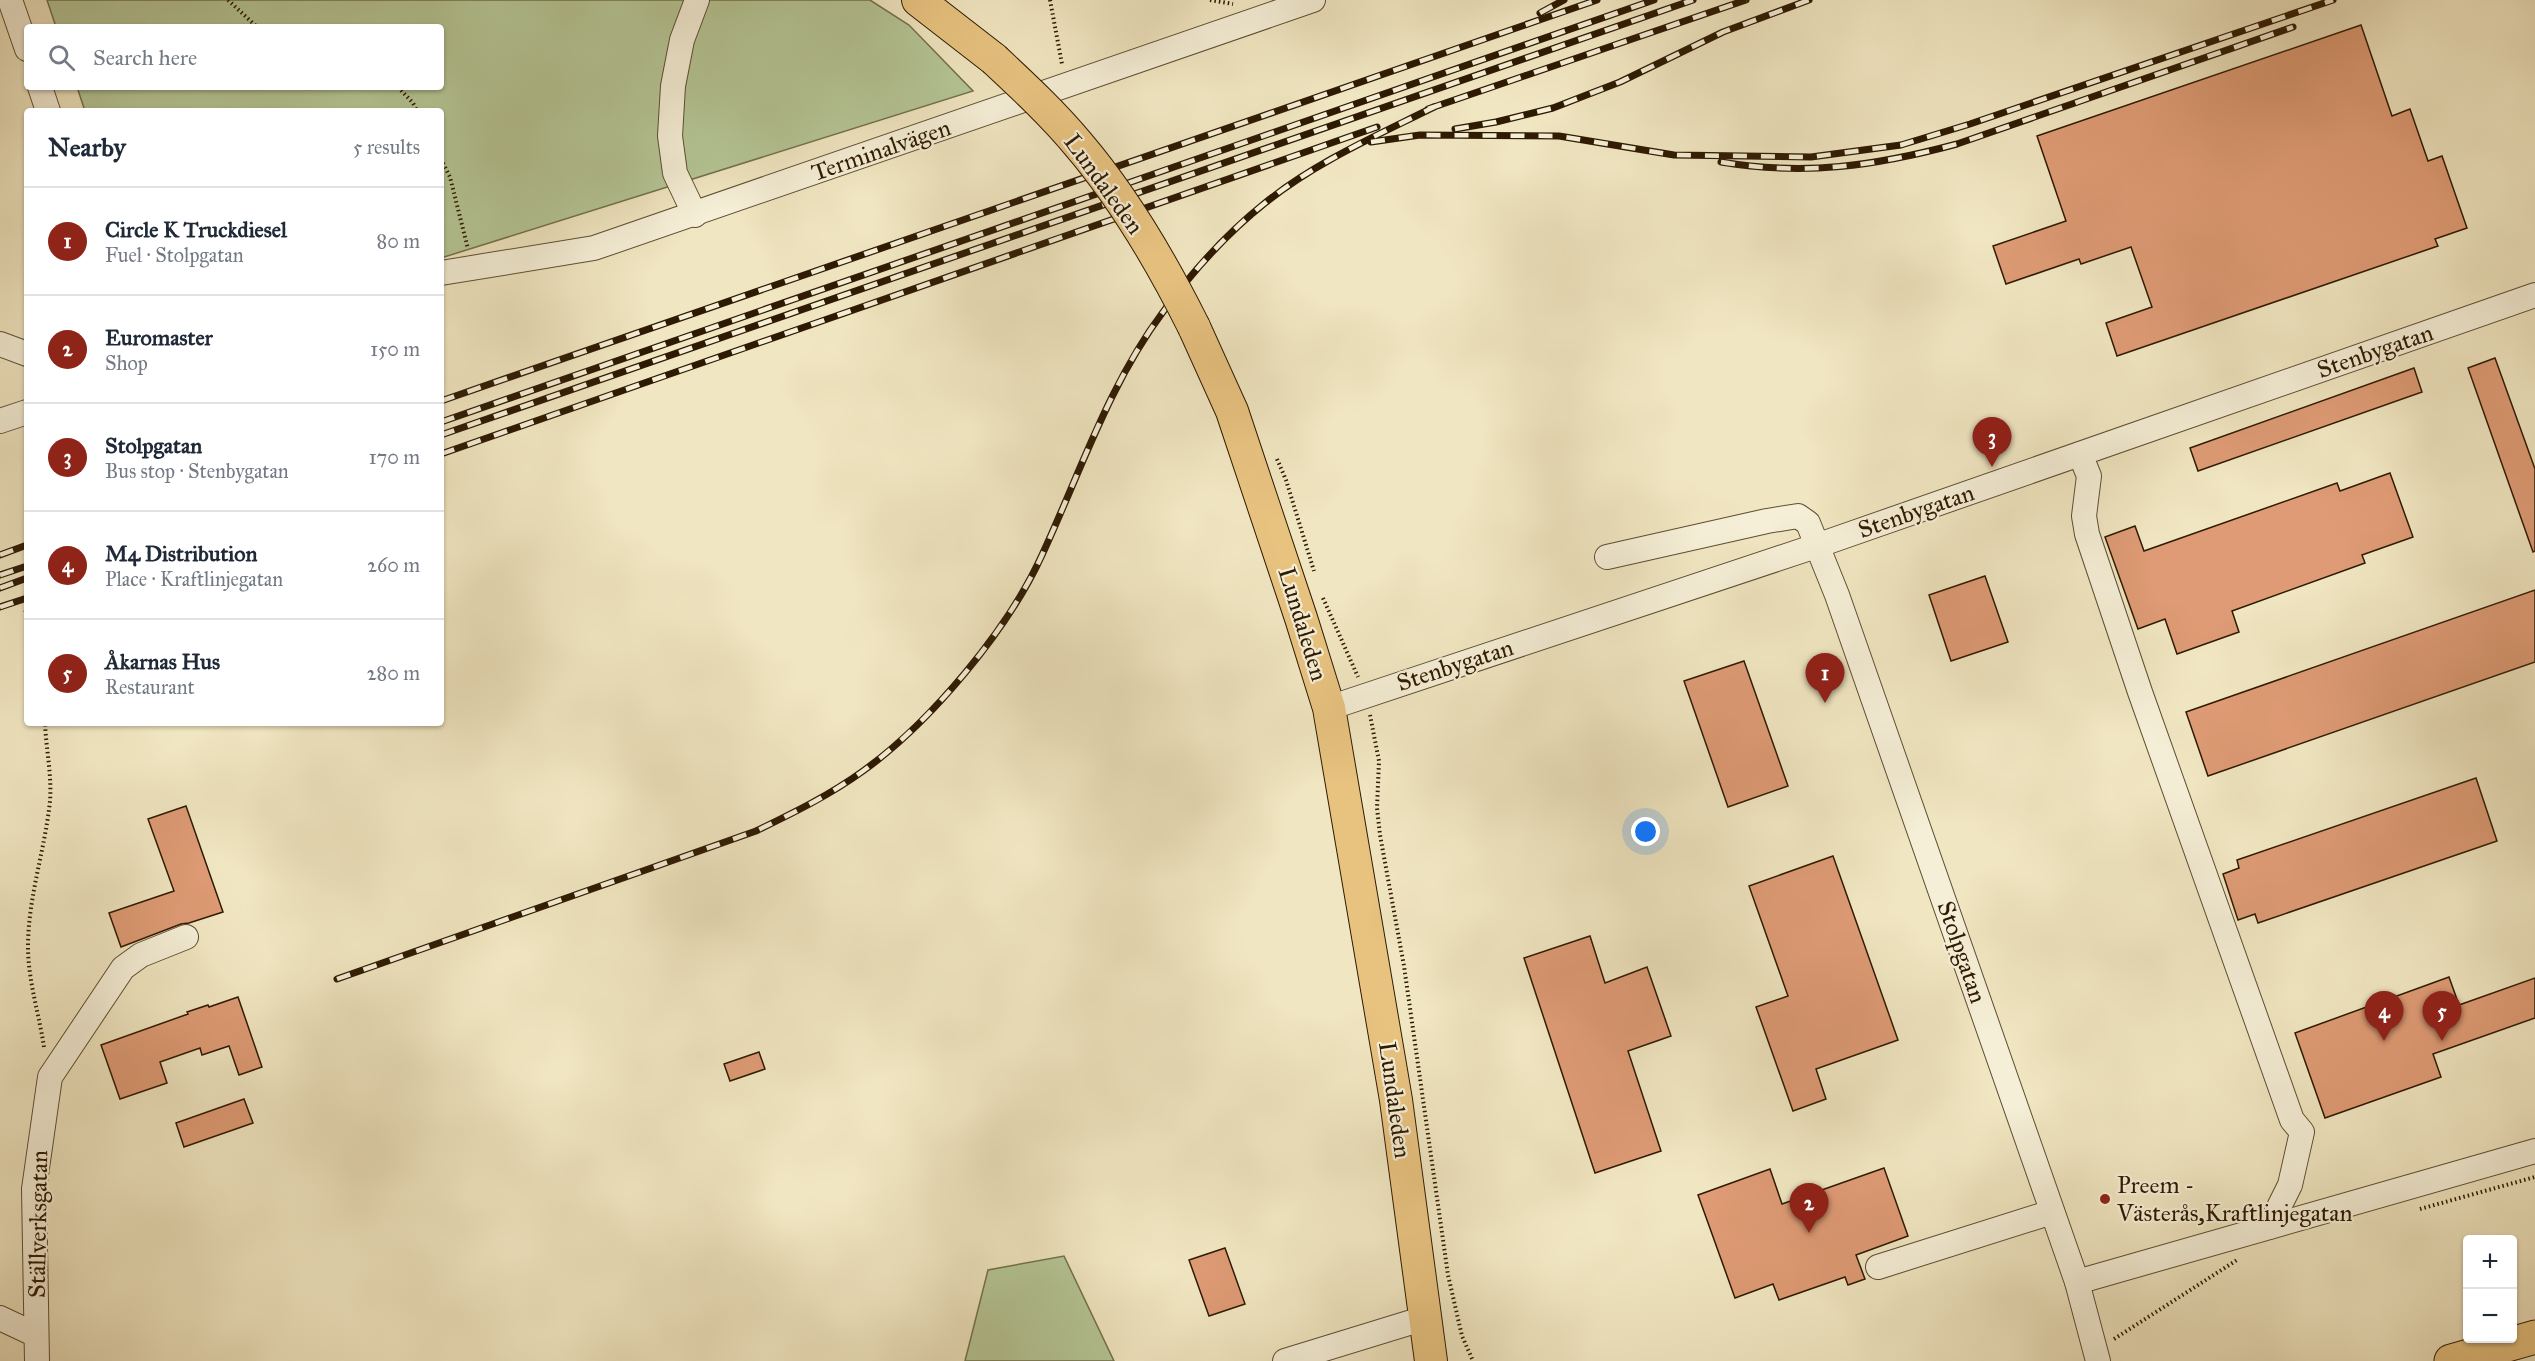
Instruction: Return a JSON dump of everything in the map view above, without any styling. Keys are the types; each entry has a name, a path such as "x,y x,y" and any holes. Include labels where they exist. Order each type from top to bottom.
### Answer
{"highway":[{"path":"2451,1361 2535,1337"},
{"path":"2522,1361 2535,1356"}],"main road":[{"name":"Lundaleden","path":"918,0 994,59 1031,93 1079,145 1126,209 1170,279 1233,411 1302,618 1329,708 1371,939 1396,1100 1431,1361"}],"street":[{"path":"10,0 24,40"},
{"path":"694,215 675,173 670,136 673,86 682,40 697,0"},
{"name":"Terminalvägen","path":"444,273 594,248 1066,86 1275,6 1313,0"},
{"path":"41,90 47,108"},
{"name":"Stenbygatan","path":"1329,708 1819,545 2535,295"},
{"path":"0,344 24,353"},
{"path":"0,421 24,413"},
{"path":"2080,454 2089,476 2084,516 2087,534 2144,704 2292,1120 2302,1132 2290,1185 2268,1227"},
{"name":"Stolpgatan","path":"1607,558 1767,521 1798,516 1808,523 1819,545 2077,1282 2097,1355"},
{"path":"50,1077 123,968 141,955 186,937"},
{"name":"Ställverksgatan","path":"37,1361 34,1189 50,1077"},
{"path":"2077,1282 2535,1151"},
{"path":"1878,1267 2052,1212"},
{"name":"Ställverksgatan","path":"0,1317 36,1335"},
{"path":"1285,1361 1425,1318"}],"path":[{"path":"228,0 254,24"},
{"path":"1050,0 1066,86"},
{"path":"401,90 416,108"},
{"path":"444,165 450,177 472,268"},
{"path":"45,726 51,782 50,802 30,910 28,947 50,1077"},
{"path":"2409,1212 2535,1176"},
{"path":"2097,1355 2237,1260"}],"green space":[{"path":"47,0 870,0 909,25 973,91 444,257 444,108 84,108 78,90 444,90 444,24 55,24"},
{"path":"1064,1256 1114,1361 965,1361 988,1270"}],"building":[{"path":"2361,25 2392,116 2410,109 2428,161 2442,156 2467,228 2435,239 2438,246 2117,356 2106,323 2152,307 2131,247 2081,264 2079,259 2006,284 1993,246 2066,221 2037,136"},
{"path":"2495,358 2535,469 2535,551 2533,552 2468,368"},
{"path":"2414,368 2422,392 2198,471 2190,448"},
{"path":"2390,473 2413,537 2362,555 2365,563 2232,611 2239,632 2177,654 2165,619 2138,629 2105,537 2135,526 2144,551 2337,483 2340,491"},
{"path":"1985,576 2008,642 1951,661 1929,595"},
{"path":"2535,590 2535,662 2208,776 2186,712"},
{"path":"1744,661 1788,786 1728,807 1684,681"},
{"path":"2476,778 2497,841 2258,923 2255,914 2238,920 2223,874 2239,868 2237,860"},
{"path":"186,806 223,912 181,924 121,947 109,913 174,891 148,819"},
{"path":"1833,856 1898,1040 1816,1069 1826,1099 1793,1111 1756,1007 1788,996 1749,886"},
{"path":"1590,936 1605,983 1647,967 1671,1036 1628,1051 1661,1151 1595,1173 1524,958"},
{"path":"2449,977 2459,1005 2535,978 2535,1018 2433,1054 2441,1077 2325,1118 2295,1033"},
{"path":"238,997 262,1067 239,1075 229,1046 202,1055 200,1048 160,1062 167,1083 120,1099 101,1045 188,1014 187,1012"},
{"path":"759,1052 765,1069 730,1081 724,1064"},
{"path":"244,1099 253,1123 184,1147 176,1123"},
{"path":"1884,1168 1908,1236 1856,1255 1865,1279 1848,1285 1845,1277 1779,1300 1773,1284 1735,1298 1698,1195 1770,1169 1782,1204"},
{"path":"1225,1248 1245,1304 1209,1316 1189,1260"}],"railway":[{"path":"1540,13 1564,0"},
{"path":"444,400 1597,0"},
{"path":"444,421 1654,0"},
{"path":"444,434 1693,0"},
{"path":"1428,109 1746,0"},
{"path":"1455,129 1553,108 1620,82 1723,32 1809,0"},
{"path":"1371,142 1420,135 1559,136 1674,155 1811,157 1901,145 1970,124 2333,0"},
{"path":"1721,162 1752,166 1811,168 1868,163 1927,152 1957,144 2293,27"},
{"path":"337,979 756,831 838,788 889,751 914,728 965,673 1009,614 1042,555 1111,399 1144,340 1186,282 1237,227 1285,188 1347,150 1434,107"},
{"path":"444,453 1377,127"},
{"path":"0,555 24,546"},
{"path":"0,575 24,567"},
{"path":"0,588 24,579"},
{"path":"0,607 24,599"}],"place":[{"name":"Stolpgatan","path":"1992,467"},
{"name":"Circle K Truckdiesel","path":"1825,703"},
{"name":"M4 Distribution","path":"2384,1041"},
{"name":"Åkarnas Hus","path":"2442,1041"},
{"name":"Preem - Västerås,Kraftlinjegatan","path":"2105,1199"},
{"name":"Euromaster","path":"1809,1233"}]}
